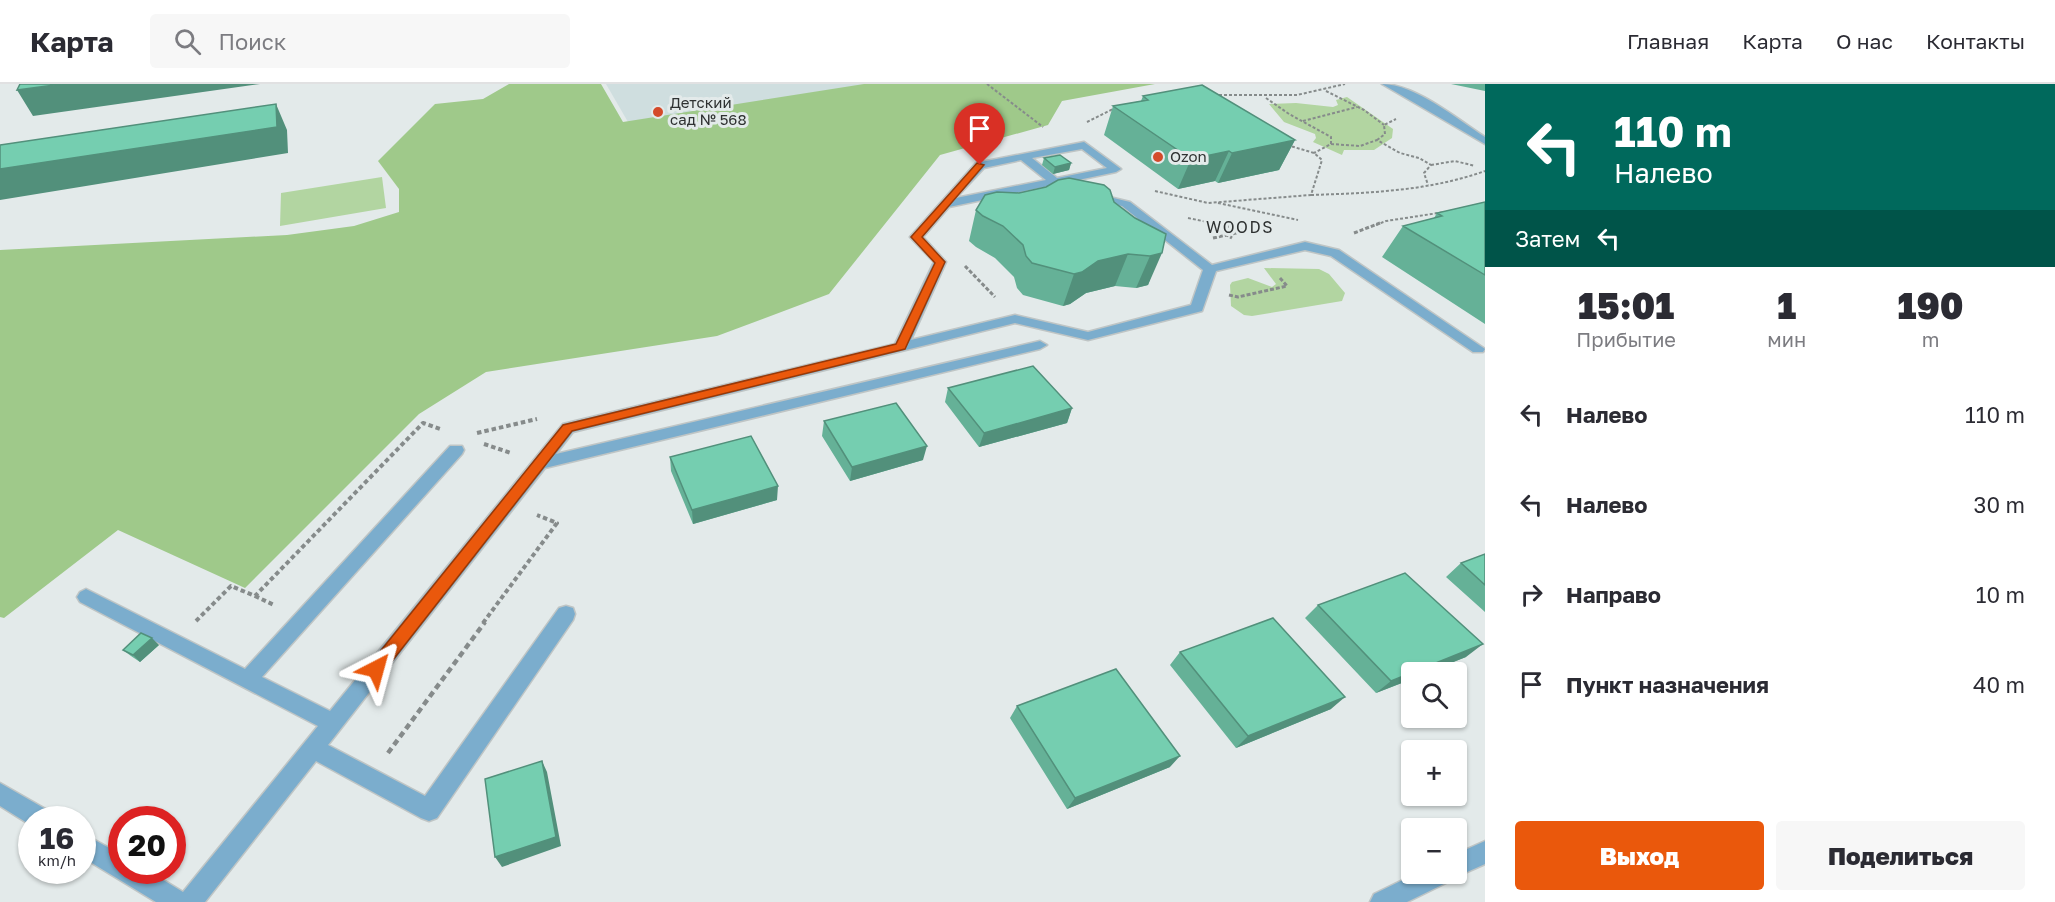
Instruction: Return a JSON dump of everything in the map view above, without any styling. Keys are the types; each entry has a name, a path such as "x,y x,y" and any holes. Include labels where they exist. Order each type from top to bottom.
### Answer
{"street":[{"path":"1387,84 1408,93 1485,141"},
{"path":"901,346 940,262 916,237 980,165 1084,145 1116,169 946,204"},
{"path":"1024,157 1064,189 1126,204 1210,269"},
{"path":"1210,269 1305,246 1335,253 1479,349"},
{"path":"190,902 568,428 1015,319 1088,336 1197,308 1210,269"},
{"path":"541,463 1040,345"},
{"path":"248,680 456,450"},
{"path":"86,597 332,723"},
{"path":"313,748 429,810 566,614"},
{"path":"0,794 20,806"},
{"path":"1467,861 1485,852"},
{"path":"148,884 178,902"},
{"path":"1383,902 1420,884"}],"path":[{"path":"987,84 1044,128"},
{"path":"1206,94 1266,98 1298,97 1345,84"},
{"path":"1326,91 1358,107 1384,125"},
{"path":"1266,98 1331,137 1331,144"},
{"path":"1086,122 1123,105"},
{"path":"1303,121 1358,107"},
{"path":"1314,153 1331,144 1360,146 1377,140 1400,153 1419,158 1431,165"},
{"path":"1283,144 1314,153 1322,160 1311,195"},
{"path":"1428,185 1424,173 1431,165 1455,161 1485,169"},
{"path":"1213,202 1363,193 1428,185 1473,176 1485,169"},
{"path":"1155,191 1300,220"},
{"path":"1172,205 1175,196"},
{"path":"1349,238 1355,232 1386,221 1447,212"},
{"path":"1192,217 1246,231 1227,235"},
{"path":"1344,230 1355,232"},
{"path":"963,264 996,298"},
{"path":"175,642 231,586 255,596 423,423 445,431"},
{"path":"478,442 520,456"},
{"path":"370,778 557,523 507,505"}],"shaded area":[{"name":"Детский сад № 568","path":"606,84 869,84 628,122"}],"green space":[{"path":"509,84 601,84 623,122 864,84 1155,84 1062,101 1048,125 940,155 829,294 717,336 486,372 419,414 245,588 118,530 4,618 0,617 0,250 287,235 354,226 399,212 399,189 378,161 435,104 483,99"},
{"path":"1347,97 1393,129 1392,138 1374,150 1344,150 1342,155 1313,142 1316,138 1315,134 1284,122 1269,104 1296,103 1333,107 1338,105 1336,100"},
{"path":"382,177 386,208 280,226 281,193"},
{"path":"1264,268 1319,269 1329,274 1345,293 1342,301 1252,316 1244,315 1231,306 1230,285 1232,282 1248,278 1272,287 1276,284"}],"building":[{"path":"20,84 62,84 17,90"},
{"path":"1202,85 1295,140 1191,159 1113,106 1148,100 1143,96"},
{"path":"276,104 277,127 0,169 0,145"},
{"path":"1060,155 1071,163 1055,167 1044,158"},
{"path":"1069,178 1104,185 1110,190 1114,202 1135,218 1166,234 1162,253 1150,256 1128,254 1098,261 1082,272 1074,274 1032,263 1026,256 1023,245 1003,226 976,210 985,195 997,192 1019,193 1046,187 1058,180"},
{"path":"1485,202 1485,275 1403,226 1442,216 1437,213"},
{"path":"1033,366 1072,408 984,433 948,388"},
{"path":"896,403 927,446 852,467 824,421"},
{"path":"751,436 778,486 692,510 670,457"},
{"path":"1485,554 1485,585 1461,563"},
{"path":"1405,573 1483,644 1438,662 1401,662 1401,677 1391,681 1318,605"},
{"path":"1273,618 1345,697 1248,736 1180,652"},
{"path":"141,633 152,638 133,655 123,650"},
{"path":"1116,669 1180,756 1075,798 1017,706"},
{"path":"542,761 556,837 495,857 485,779"}],"place":[{"name":"Детский сад № 568","path":"658,112"},
{"name":"Ozon","path":"1158,157"}],"district":[{"name":"WOODS","path":"1240,227"}],"route":[{"path":"376,669 568,428 901,346 940,262 916,237 980,165"}]}
